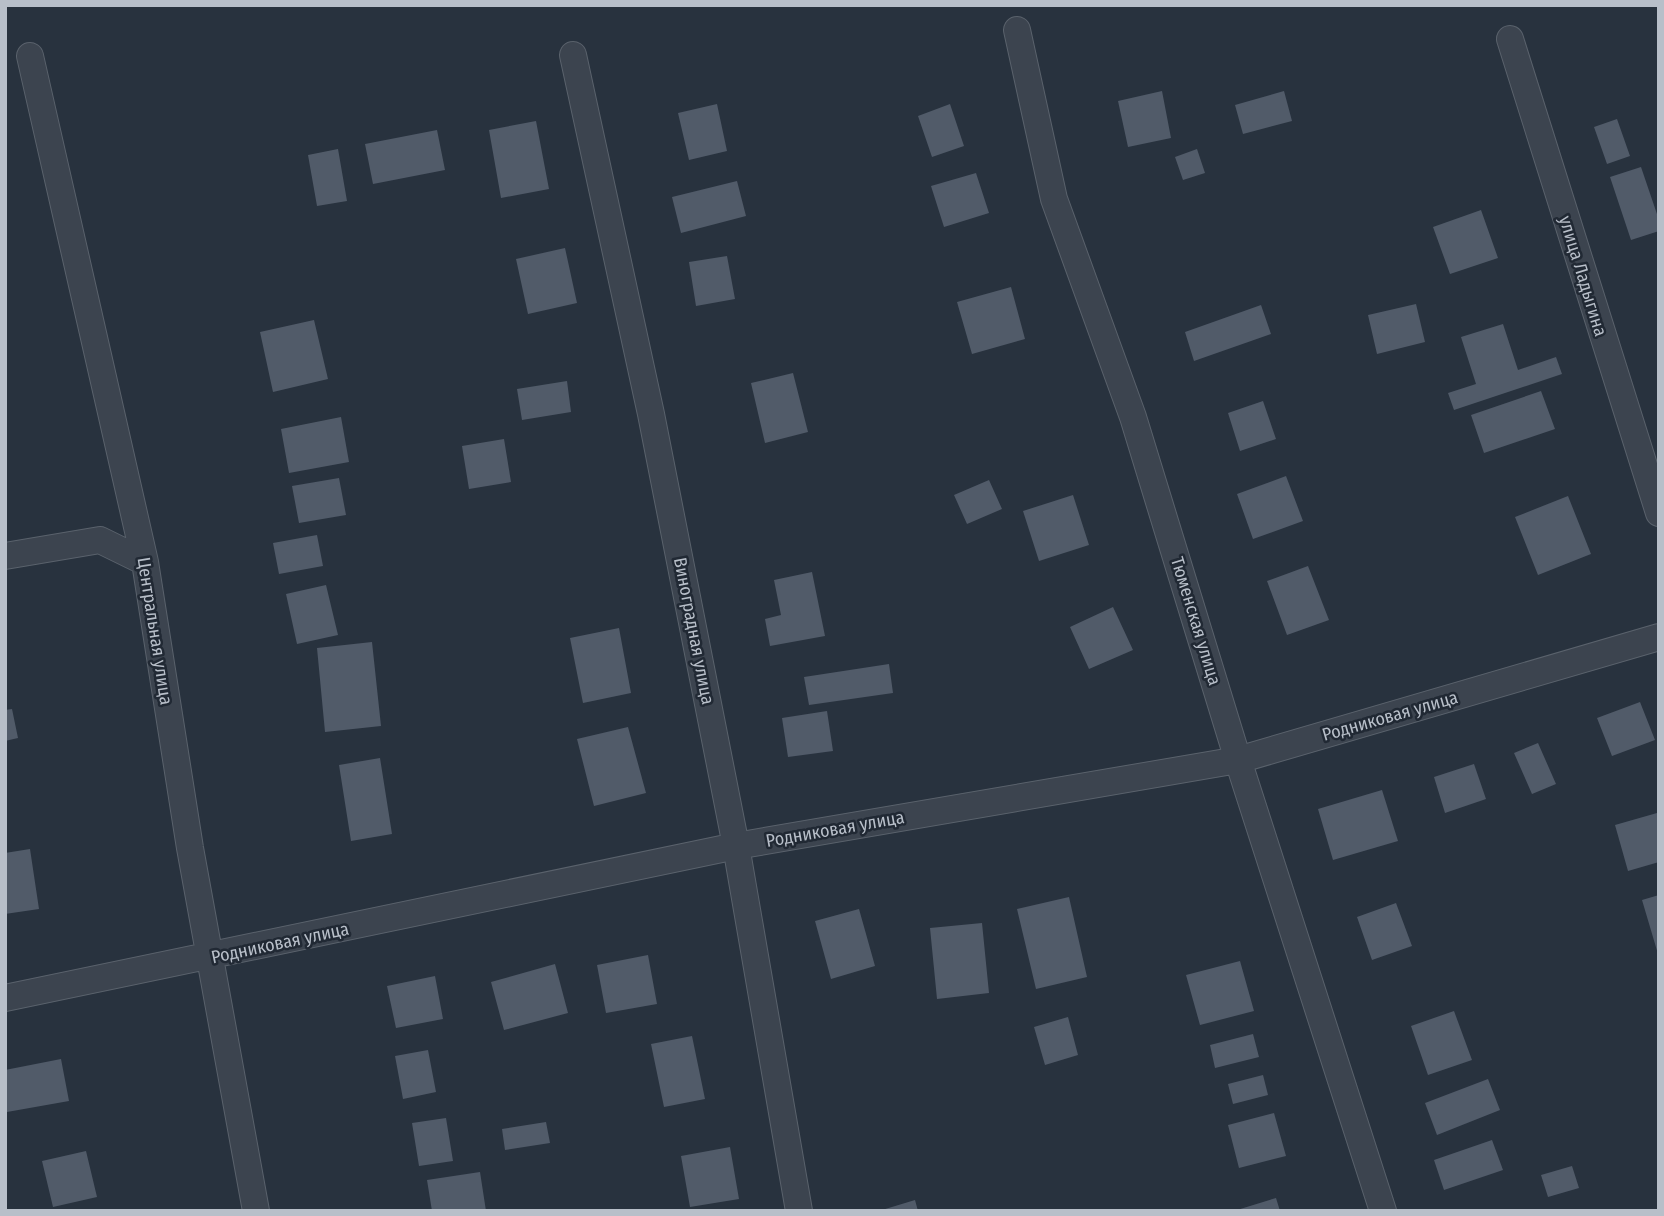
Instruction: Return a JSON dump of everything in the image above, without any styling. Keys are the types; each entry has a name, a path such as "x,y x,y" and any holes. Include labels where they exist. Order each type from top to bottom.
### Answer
{"street":[{"name":"Тюменская улица","path":"1017,30 1054,199 1133,417 1238,760 1383,1211"},
{"name":"улица Ладыгина","path":"1510,39 1659,513"},
{"name":"Виноградная улица","path":"573,55 651,414 736,846 799,1211"},
{"name":"Центральная улица","path":"30,56 145,562 190,848 256,1211"},
{"path":"5,556 100,540 145,562"},
{"name":"Родниковая улица","path":"5,998 736,846 1238,760 1659,637"}],"building":[{"path":"1162,91 1171,138 1128,147 1118,101"},
{"path":"1284,91 1292,121 1243,134 1235,105"},
{"path":"717,104 727,151 689,160 678,113"},
{"path":"950,104 964,146 932,157 918,116"},
{"path":"1617,119 1630,156 1607,164 1594,127"},
{"path":"536,121 549,189 501,198 489,130"},
{"path":"437,130 445,170 373,184 365,144"},
{"path":"338,149 347,201 317,206 308,155"},
{"path":"1197,149 1205,173 1183,180 1175,157"},
{"path":"1641,167 1659,220 1659,231 1631,240 1610,177"},
{"path":"976,173 989,213 944,227 931,186"},
{"path":"737,181 746,216 681,233 672,197"},
{"path":"1481,210 1498,258 1450,274 1433,227"},
{"path":"565,248 577,303 528,314 516,259"},
{"path":"727,256 735,299 696,306 689,262"},
{"path":"1011,287 1025,339 972,354 957,302"},
{"path":"1416,304 1425,342 1377,354 1368,315"},
{"path":"1261,305 1271,334 1194,361 1185,332"},
{"path":"314,320 328,379 273,392 260,332"},
{"path":"1503,324 1518,370 1556,357 1562,374 1454,410 1448,393 1476,384 1461,337"},
{"path":"793,373 808,432 765,443 751,383"},
{"path":"567,381 571,412 522,420 517,389"},
{"path":"1541,391 1555,429 1484,453 1471,415"},
{"path":"1263,401 1276,439 1240,451 1228,413"},
{"path":"341,417 349,462 289,473 281,429"},
{"path":"504,439 511,482 469,489 462,446"},
{"path":"1286,476 1303,521 1253,539 1237,494"},
{"path":"339,478 346,515 299,523 292,486"},
{"path":"989,480 1002,509 967,524 954,495"},
{"path":"1073,495 1089,545 1039,561 1023,511"},
{"path":"1568,496 1591,554 1538,575 1515,517"},
{"path":"317,535 323,566 279,574 273,543"},
{"path":"1308,566 1329,620 1287,635 1267,581"},
{"path":"812,572 825,636 770,646 765,619 781,615 774,580"},
{"path":"326,585 338,635 297,644 286,594"},
{"path":"1113,607 1133,650 1089,669 1070,627"},
{"path":"619,628 631,693 583,703 570,638"},
{"path":"372,642 381,726 325,732 317,648"},
{"path":"889,664 893,693 809,705 804,677"},
{"path":"1640,702 1655,740 1612,756 1597,718"},
{"path":"12,709 18,738 5,741 5,710"},
{"path":"827,711 833,751 788,757 782,718"},
{"path":"628,727 646,793 594,806 577,739"},
{"path":"1538,743 1556,784 1532,794 1514,753"},
{"path":"380,758 392,834 351,841 339,765"},
{"path":"1474,764 1486,799 1445,813 1434,777"},
{"path":"1382,790 1398,841 1333,860 1318,809"},
{"path":"1657,813 1659,862 1628,871 1615,825"},
{"path":"30,849 39,909 5,914 5,853"},
{"path":"1659,895 1659,953 1658,954 1642,900"},
{"path":"1069,897 1087,977 1036,989 1017,909"},
{"path":"1396,903 1412,946 1372,960 1357,917"},
{"path":"859,909 875,966 831,979 815,921"},
{"path":"982,923 989,993 937,999 930,928"},
{"path":"648,955 657,1004 606,1013 597,965"},
{"path":"1240,961 1254,1011 1200,1025 1186,975"},
{"path":"555,964 568,1013 504,1030 491,982"},
{"path":"435,976 443,1019 396,1028 387,986"},
{"path":"1454,1011 1472,1060 1428,1075 1411,1026"},
{"path":"1068,1017 1078,1055 1045,1065 1034,1027"},
{"path":"1253,1034 1259,1057 1215,1068 1210,1045"},
{"path":"692,1036 705,1099 664,1107 651,1044"},
{"path":"428,1050 436,1092 403,1099 395,1056"},
{"path":"61,1059 69,1101 7,1112 5,1070"},
{"path":"1263,1075 1268,1095 1233,1104 1228,1084"},
{"path":"1488,1079 1500,1110 1437,1135 1425,1103"},
{"path":"1274,1113 1286,1156 1239,1168 1228,1125"},
{"path":"446,1118 453,1161 419,1166 412,1123"},
{"path":"546,1122 550,1143 505,1150 502,1129"},
{"path":"1492,1140 1503,1170 1444,1190 1434,1160"},
{"path":"730,1147 739,1199 690,1207 681,1156"},
{"path":"86,1151 97,1197 53,1207 42,1161"},
{"path":"1572,1166 1579,1188 1548,1197 1541,1175"},
{"path":"480,1172 486,1211 432,1211 427,1180"},
{"path":"1276,1198 1280,1211 1237,1211 1237,1210"},
{"path":"915,1200 918,1211 882,1211 882,1210"}]}
